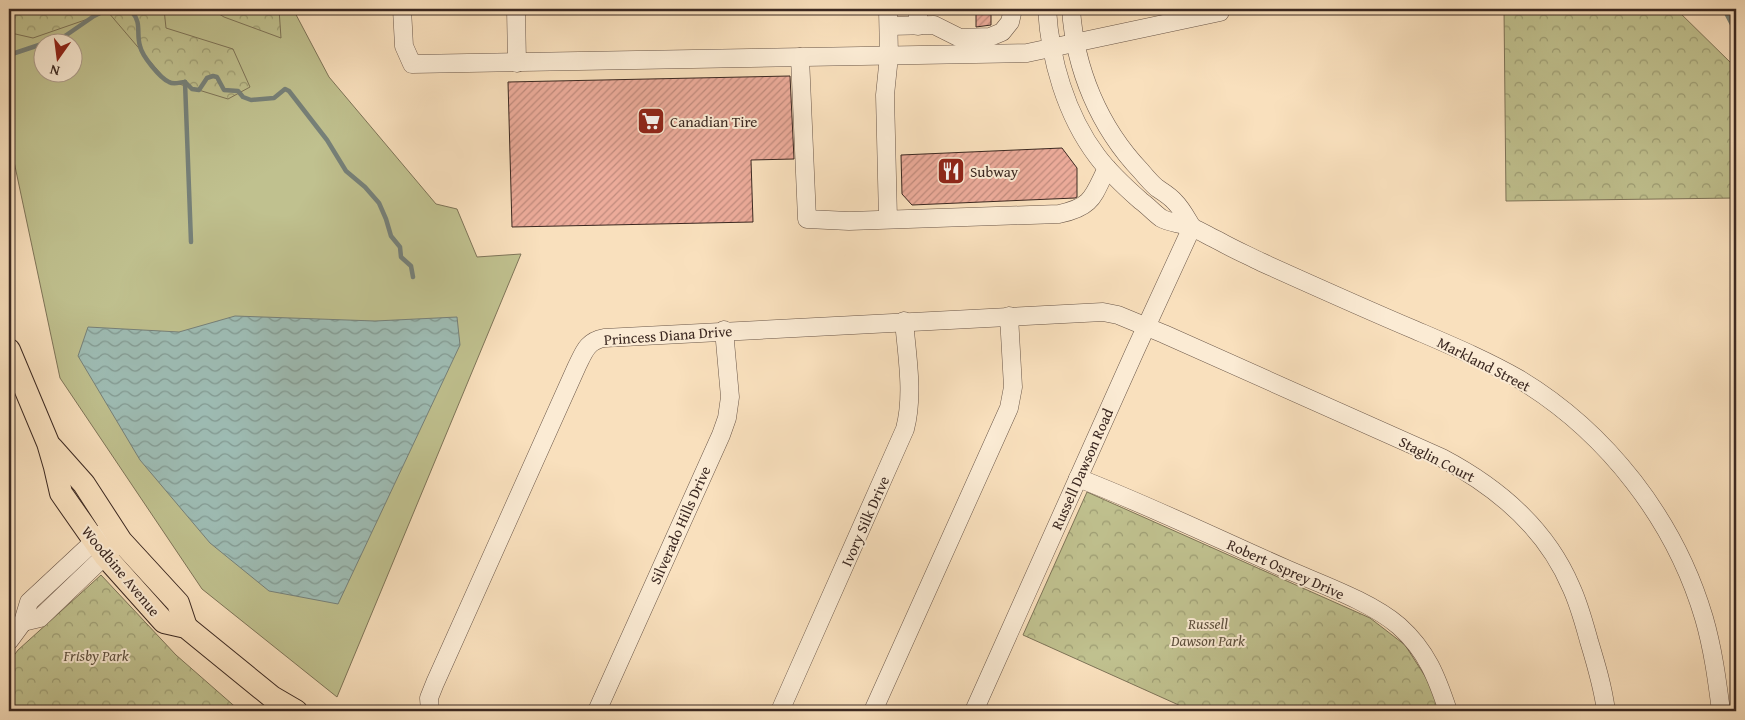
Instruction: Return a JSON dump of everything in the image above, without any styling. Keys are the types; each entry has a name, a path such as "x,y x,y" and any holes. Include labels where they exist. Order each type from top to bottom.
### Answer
{"main road":[{"name":"Woodbine Avenue","path":"9,350 48,444 56,467 61,494 100,549 164,622 186,628 272,697 296,711"},
{"name":"Woodbine Avenue","path":"48,444 84,484 116,533 178,603 186,628"}],"street":[{"path":"402,9 404,46 412,64 1027,53 1220,12 1220,9"},
{"path":"516,9 517,63"},
{"path":"888,9 890,56 885,95 888,219"},
{"path":"889,26 918,17 960,38 990,37 1002,32 1010,22 1013,9"},
{"name":"Markland Street","path":"1048,9 1052,47 1058,73 1076,120 1090,146 1107,168 1131,192 1163,219 1192,227 1288,274 1501,369 1538,392 1586,430 1608,451 1637,485 1662,523 1684,563 1705,620 1714,662 1721,711"},
{"name":"Markland Street","path":"1072,9 1076,43 1092,98 1110,131 1140,171 1175,202 1192,227"},
{"path":"800,57 807,219 849,221 1059,214 1076,210 1086,204 1092,198 1107,168"},
{"name":"Russell Dawson Road","path":"974,711 1192,227"},
{"name":"Princess Diana Drive","path":"430,711 429,698 435,683 585,348 591,342 604,338 724,330 1103,312 1118,315 1147,327"},
{"path":"873,711 1009,408 1013,387 1010,316"},
{"name":"Ivory Silk Drive","path":"780,711 905,429 909,415 909,398 904,321"},
{"name":"Staglin Court","path":"1147,327 1442,458 1474,476 1499,494 1537,531 1549,546 1571,586 1596,664 1606,711"},
{"name":"Silverado Hills Drive","path":"597,711 727,418 730,396 724,330"},
{"name":"Robert Osprey Drive","path":"1078,478 1331,589 1386,616 1413,640 1424,654 1432,668 1448,711"},
{"path":"9,641 23,622 29,602 100,549 116,533"}],"green space":[{"path":"9,9 293,9 329,77 436,204 457,209 477,257 521,254 337,697 202,589 60,378 9,138"},
{"path":"15,9 164,9 166,28 233,49 250,87 228,99 166,80 108,12 50,32 32,32 32,38 11,33"},
{"path":"211,9 279,9 281,38 224,17"},
{"path":"1504,9 1676,9 1731,63 1736,72 1736,198 1506,201"},
{"name":"Russell Dawson Park","path":"1087,492 1370,618 1405,645 1432,687 1440,711 1192,711 1023,635"},
{"name":"Frisby Park","path":"101,575 176,655 240,711 9,711 9,662 18,650"}],"water":[{"path":"235,316 375,321 457,317 460,345 338,604 269,591 210,543 140,460 78,356 88,327 179,332"}],"building":[{"path":"976,9 991,9 991,25 976,27"},
{"name":"Canadian Tire","path":"790,76 794,159 751,160 753,222 512,227 508,82"},
{"path":"1062,148 1077,168 1077,197 1075,198 912,205 902,194 901,155"}],"waterway":[{"path":"71,32 108,9"},
{"path":"1724,9 1736,32"},
{"path":"132,12 138,24 141,50 148,61 165,80 171,83 185,82"},
{"path":"9,55 32,47"},
{"path":"185,82 192,89 199,90 207,78 217,77 224,90 238,91 243,97 251,100 274,98 285,89 289,91 327,140 346,171 365,187 379,203 391,236 400,247 401,257 411,266 413,277"},
{"path":"185,82 191,242"}],"place":[{"name":"Canadian Tire","path":"651,121"},
{"name":"Subway","path":"951,171"}]}
